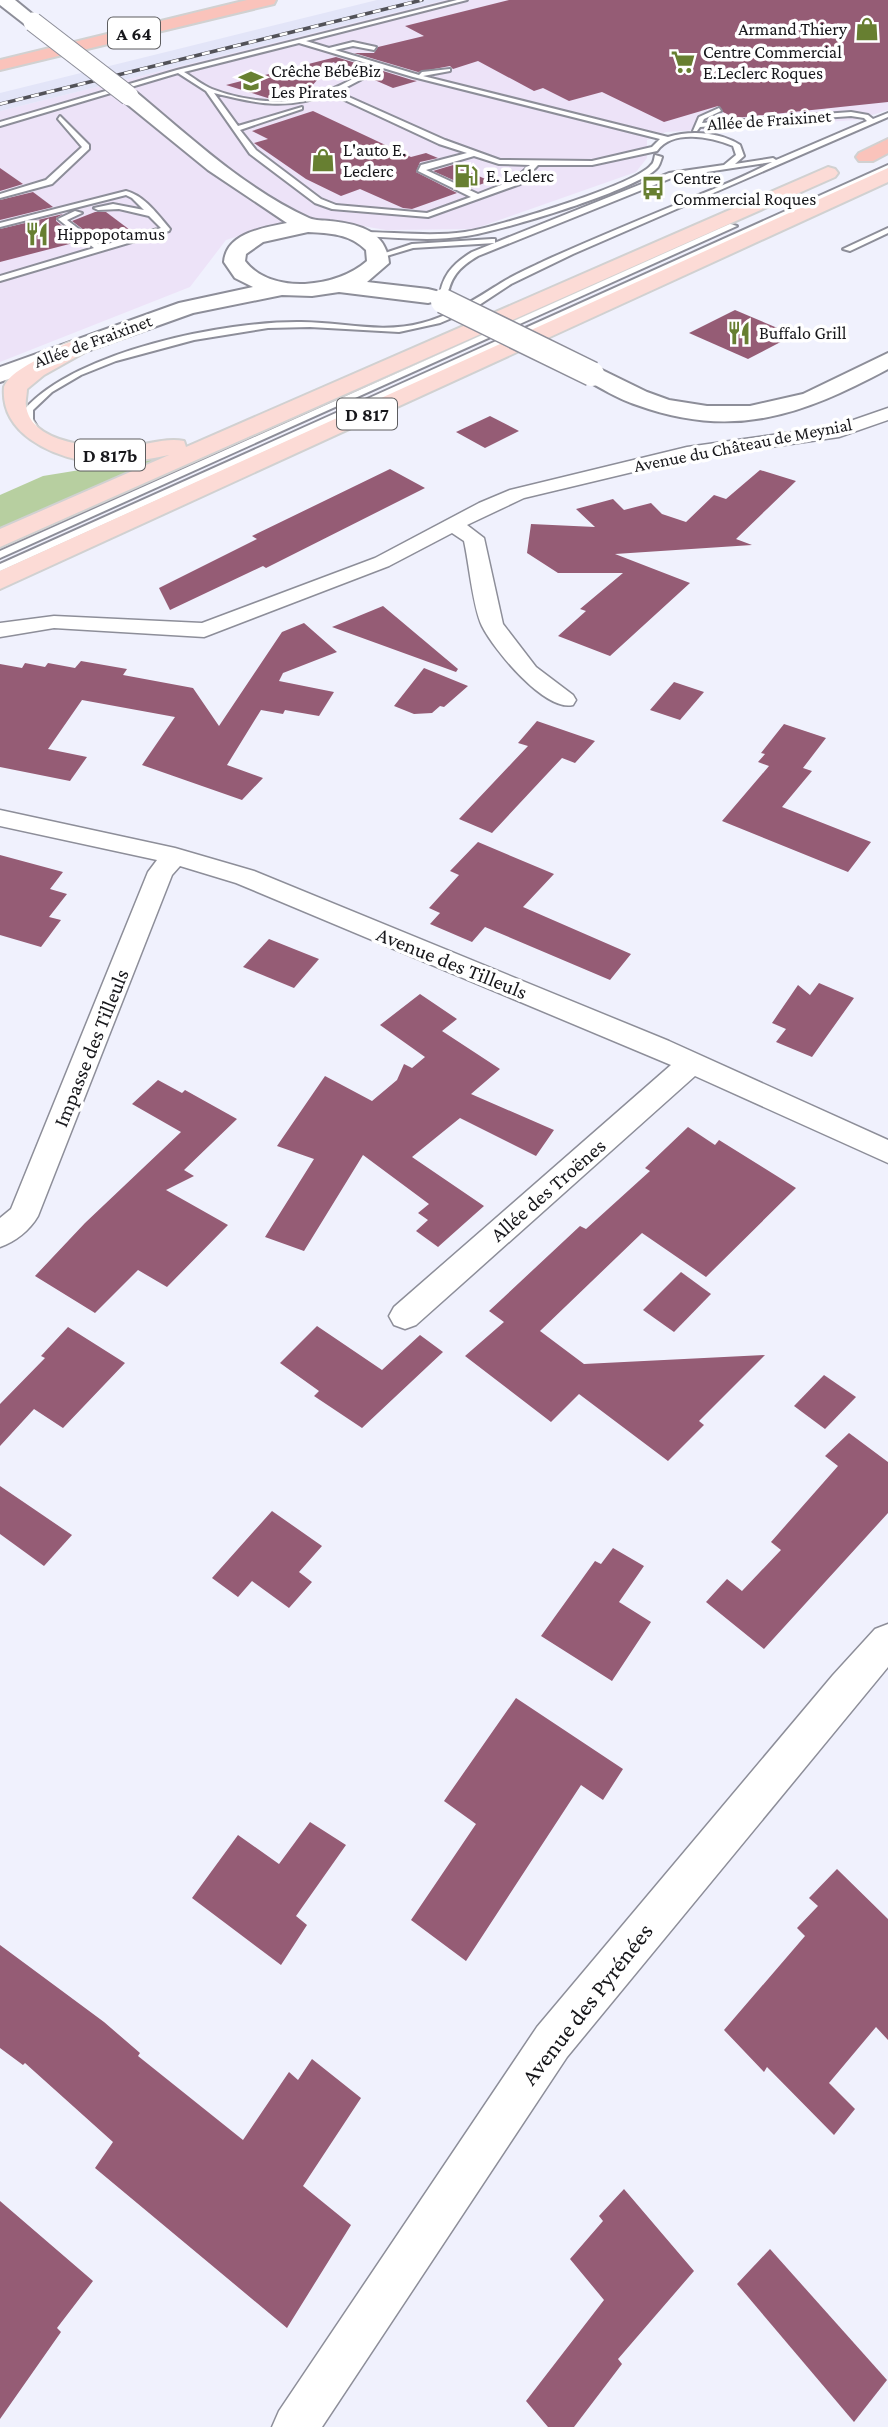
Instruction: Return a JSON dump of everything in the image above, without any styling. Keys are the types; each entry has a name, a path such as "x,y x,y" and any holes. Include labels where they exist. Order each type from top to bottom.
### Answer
{"highway":[{"name":"A 64","path":"0,52 221,0"},
{"name":"A 64","path":"0,65 268,0"}],"main road":[{"name":"D 817","path":"0,539 325,394 877,157 888,146"},
{"name":"D 817","path":"0,581 888,174"},
{"path":"734,246 872,203"},
{"name":"D 817b","path":"77,347 31,374 16,386 6,401 4,413 9,424 20,435 48,447 87,454 136,453 183,444 325,394"}],"street":[{"path":"4,0 208,161 277,210 308,226"},
{"path":"208,161 233,204"},
{"path":"308,226 343,229 358,234 370,240 377,248 376,263 359,278 338,285 282,288 265,284 241,272 235,264 235,255 248,233 308,226"},
{"path":"376,263 435,299 646,400 697,411 770,411 811,399 888,360"},
{"name":"Allée de Fraixinet","path":"187,308 228,286 241,272"},
{"path":"338,285 435,299"},
{"name":"Allée de Fraixinet","path":"0,375 187,308 282,288"},
{"name":"Avenue du Château de Meynial","path":"0,630 54,622 204,630 382,562 486,507 552,484 687,453 839,431 888,414"},
{"path":"453,525 474,538 492,625 528,672 565,700"},
{"name":"Avenue des Tilleuls","path":"0,818 175,856 245,877 692,1063 888,1152"},
{"name":"Impasse des Tilleuls","path":"0,1235 23,1216 161,872 175,856"},
{"name":"Allée des Troënes","path":"405,1317 692,1063"},
{"name":"Avenue des Pyrénées","path":"295,2427 552,2042 846,1687 888,1641"}],"lane":[{"path":"0,124 179,71 464,0"},
{"path":"299,41 415,76 462,83 666,138 692,134 718,137 736,145 740,156 728,165"},
{"path":"328,50 353,44 374,48"},
{"path":"235,130 339,91 383,66"},
{"path":"415,76 447,69 457,75"},
{"path":"179,71 208,90 268,103 303,101 339,91 442,142 499,162 592,163 659,156"},
{"path":"208,90 253,152 318,201 335,207 401,215 428,215 517,182 535,164"},
{"path":"698,125 701,118 719,110"},
{"name":"Allée de Fraixinet","path":"692,134 698,125 888,112"},
{"name":"Allée de Fraixinet","path":"785,158 873,123 888,112"},
{"name":"Allée de Fraixinet","path":"851,114 866,117 873,123"},
{"path":"0,196 49,182 86,147 60,118"},
{"path":"358,234 442,235 488,230 514,223 630,180 651,169 666,138"},
{"path":"474,154 425,167 422,171 478,197"},
{"path":"0,555 877,157"},
{"path":"435,299 455,267 475,254 532,230 671,175 785,158"},
{"path":"183,444 120,448 65,446 34,429 29,420 29,409 49,387 71,376 192,337 247,327 296,324 394,329 425,325 475,304 516,279 785,158"},
{"path":"676,166 701,169"},
{"path":"0,568 888,167"},
{"path":"0,225 116,194 135,196 166,229 0,279"},
{"path":"101,250 63,217 117,204 133,211 154,214"},
{"path":"376,263 412,246 485,242 532,230"},
{"path":"847,249 888,230"}],"shaded area":[{"path":"377,0 445,0 0,111 0,93"},
{"path":"445,0 888,0 888,110 856,120 666,132 647,140 647,158 636,172 474,229 386,230 302,216 226,240 190,287 0,362 0,111"}],"green space":[{"path":"178,454 0,530 0,495 43,476"}],"building":[{"name":"Centre Commercial E.Leclerc Roques","path":"509,0 888,0 888,102 735,118 718,106 664,122 602,92 569,101 543,88 534,91 478,61 453,69 450,66 418,72 354,53 374,53 378,47 424,36 405,26"},
{"path":"336,57 369,67 358,73 333,62 303,96 291,98 271,99 226,85"},
{"path":"383,71 417,81 393,88 370,78"},
{"name":"L'auto E. Leclerc","path":"313,111 411,157 426,153 438,158 420,162 416,172 457,193 412,209 403,208 360,189 341,196 306,179 254,143 268,139 252,131"},
{"path":"453,165 490,181 471,188 433,171"},
{"path":"0,168 23,184 0,191"},
{"path":"33,192 53,207 0,220 0,200"},
{"path":"95,212 106,212 134,233 101,243 72,221"},
{"name":"Hippopotamus","path":"63,214 56,218 56,221 81,241 0,262 0,229"},
{"path":"735,310 794,335 748,359 689,333"},
{"path":"490,416 519,431 485,448 456,432"},
{"path":"390,469 425,488 266,568 263,566 170,610 159,588 257,539 252,536"},
{"path":"760,470 796,481 736,539 752,545 615,554 690,583 610,656 558,636 586,611 580,609 623,573 558,573 527,553 531,524 595,527 576,509 613,499 624,510 651,503 662,514 686,522 714,495 726,499"},
{"path":"383,606 458,669 456,672 332,627"},
{"path":"304,623 337,652 283,673 279,681 334,692 319,716 285,710 283,714 261,710 227,765 263,778 242,800 142,765 175,717 82,700 48,749 87,757 70,781 0,767 0,664 22,668 25,663 45,667 48,663 75,668 81,661 127,669 123,675 193,688 219,726 282,632"},
{"path":"424,668 468,686 444,707 440,706 432,713 414,714 394,706"},
{"path":"674,682 704,692 680,720 650,710"},
{"path":"537,721 595,741 575,763 562,758 492,833 459,819 528,746 518,743"},
{"path":"784,724 826,738 803,768 812,771 782,807 871,842 848,872 722,821 769,766 758,762 765,754 761,753"},
{"path":"478,842 554,874 523,907 631,954 610,980 485,927 472,942 430,924 440,913 429,908 459,875 450,871"},
{"path":"0,855 63,872 50,889 67,894 49,917 61,920 41,947 0,935"},
{"path":"269,939 319,959 294,988 243,967"},
{"path":"819,983 854,998 812,1057 776,1042 786,1029 772,1023 798,985 810,995"},
{"path":"420,994 457,1019 442,1031 500,1069 471,1094 554,1130 536,1156 460,1118 412,1157 484,1206 438,1247 416,1231 428,1220 418,1213 429,1204 363,1155 304,1251 265,1237 314,1159 277,1146 325,1076 372,1101 397,1080 404,1064 412,1068 425,1057 380,1025"},
{"path":"158,1080 182,1093 185,1090 237,1119 184,1170 194,1176 166,1190 228,1225 167,1287 138,1270 95,1313 35,1276 85,1223 181,1132 132,1104"},
{"path":"688,1127 715,1145 719,1140 796,1188 706,1277 642,1233 540,1331 584,1364 765,1355 699,1421 704,1425 668,1461 579,1394 551,1422 465,1356 504,1322 489,1311 580,1226 586,1229 650,1171 645,1168"},
{"path":"681,1272 711,1294 674,1332 643,1310"},
{"path":"317,1326 382,1370 420,1335 443,1352 362,1428 314,1396 319,1391 280,1363"},
{"path":"68,1327 125,1363 63,1428 34,1409 0,1446 0,1404 45,1358 41,1356"},
{"path":"824,1375 856,1397 825,1429 794,1406"},
{"path":"849,1433 888,1462 888,1513 764,1649 706,1602 727,1579 742,1591 781,1550 771,1542 838,1466 825,1456"},
{"path":"0,1486 72,1535 44,1566 0,1534"},
{"path":"272,1511 322,1546 299,1572 312,1582 289,1608 252,1581 238,1597 212,1578"},
{"path":"613,1548 644,1566 619,1602 651,1622 612,1681 541,1636 595,1561 601,1564"},
{"path":"516,1698 623,1769 603,1800 581,1785 466,1961 411,1920 476,1824 444,1801"},
{"path":"310,1822 346,1845 296,1916 307,1925 281,1965 192,1898 238,1835 279,1864"},
{"path":"837,1869 888,1919 888,2040 876,2027 829,2083 855,2109 834,2135 767,2067 764,2072 724,2030 805,1936 797,1928 818,1906 809,1898"},
{"path":"0,1945 104,2022 140,2053 138,2056 243,2140 289,2072 298,2080 312,2059 361,2098 303,2186 351,2225 287,2328 95,2168 113,2142 25,2063 23,2065 0,2048"},
{"path":"624,2189 694,2271 618,2359 622,2364 574,2427 548,2427 526,2401 604,2300 570,2259 603,2221 599,2216"},
{"path":"0,2201 93,2281 57,2328 61,2332 0,2419"},
{"path":"770,2249 887,2380 854,2422 737,2284"}],"railway":[{"path":"0,104 422,0"}],"place":[{"name":"Armand Thiery","path":"867,29"},
{"name":"Centre Commercial E.Leclerc Roques","path":"683,62"},
{"name":"Crêche BébéBiz Les Pirates","path":"251,81"},
{"name":"L'auto E. Leclerc","path":"323,160"},
{"name":"E. Leclerc","path":"466,176"},
{"name":"Centre Commercial Roques","path":"653,188"},
{"name":"Hippopotamus","path":"37,234"},
{"name":"Buffalo Grill","path":"739,333"}]}
